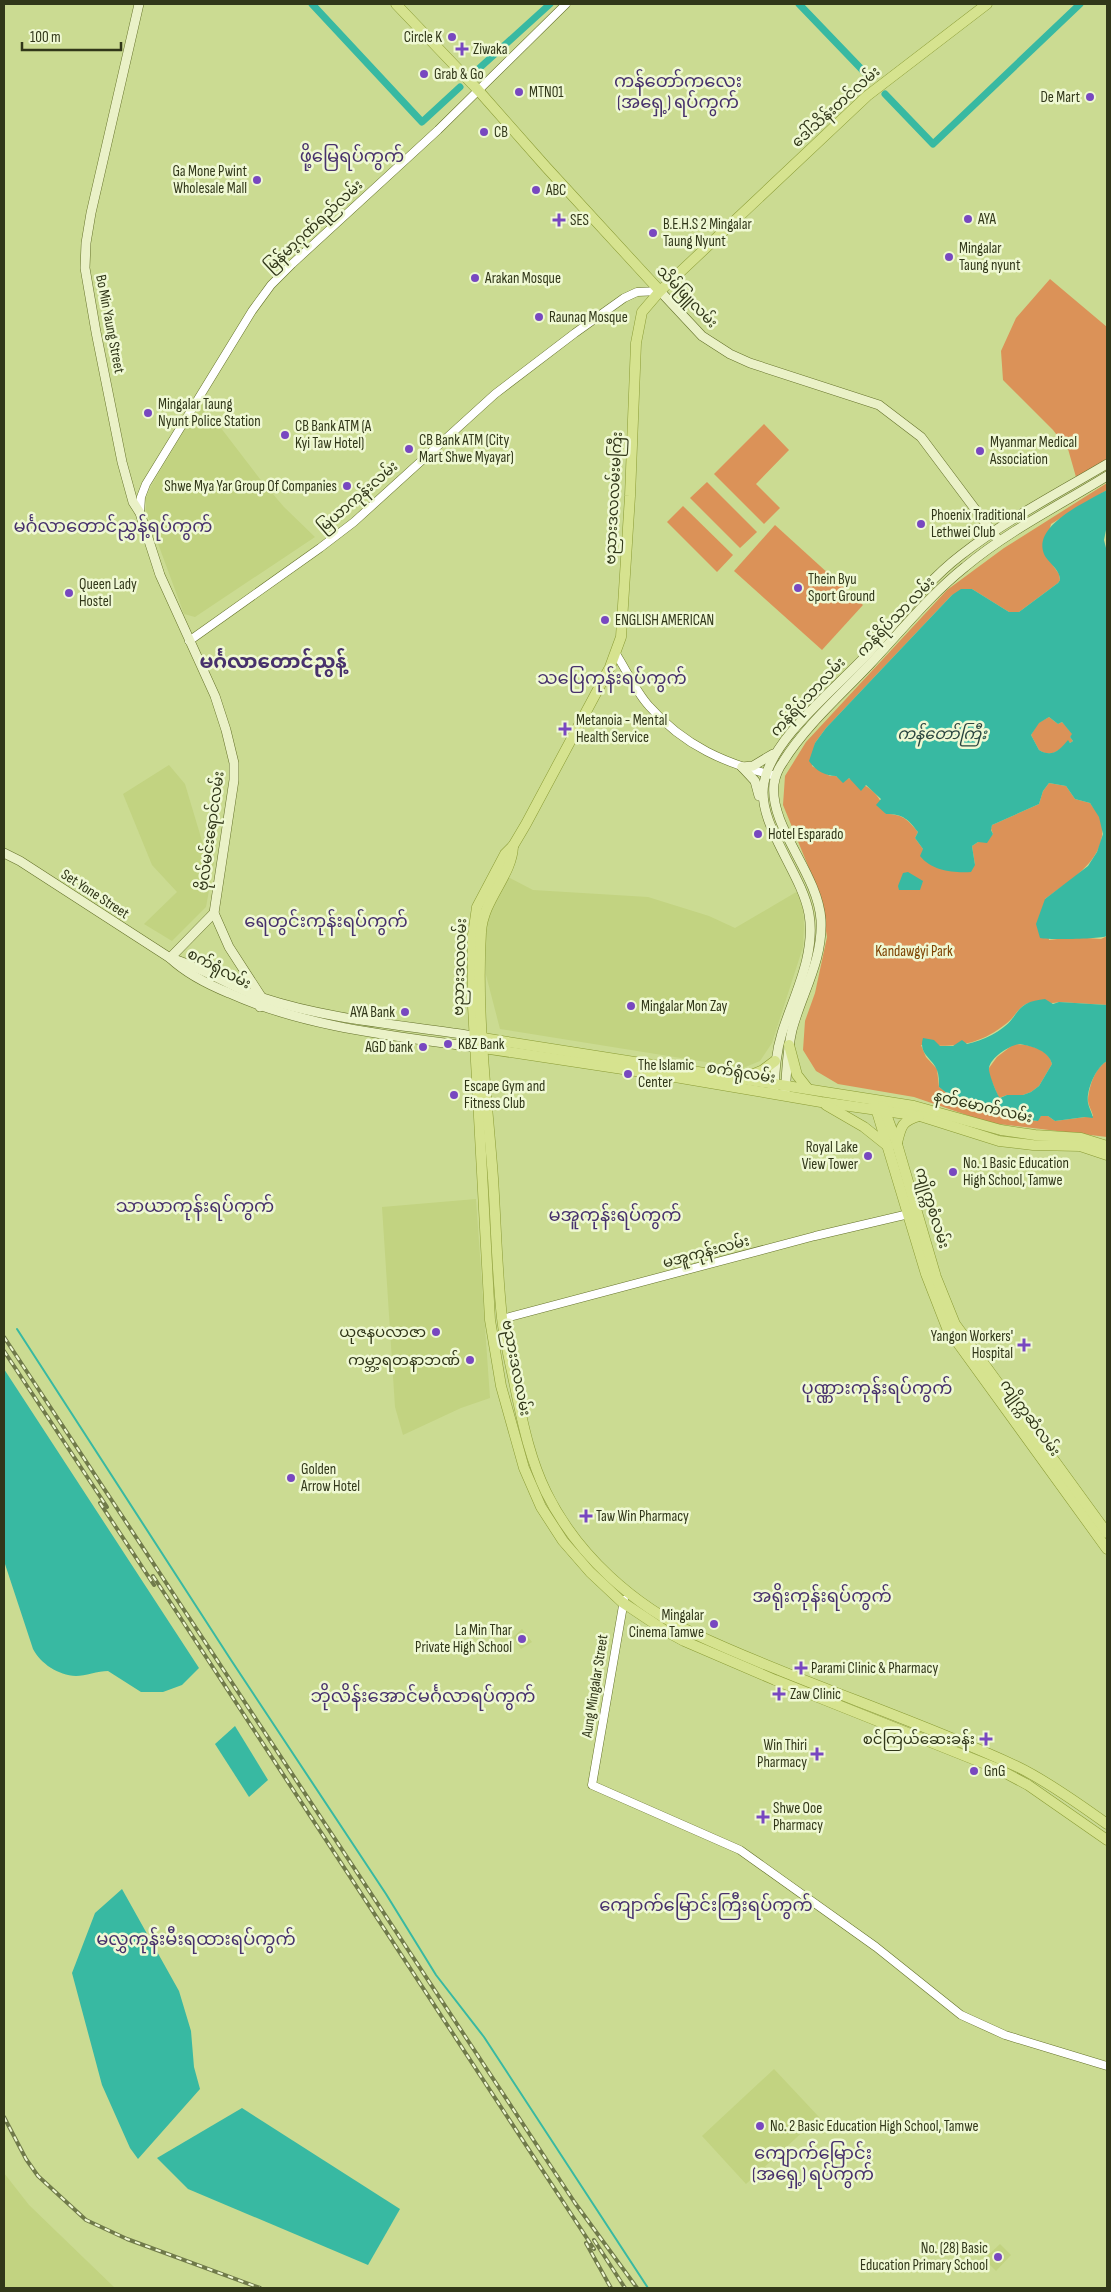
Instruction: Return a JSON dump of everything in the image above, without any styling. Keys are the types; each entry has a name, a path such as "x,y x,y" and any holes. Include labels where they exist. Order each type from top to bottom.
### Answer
{"main road":[{"name":"Bo Min Yaung Street","path":"139,4 94,198 86,243 85,268 122,462 133,502 140,512 150,548 189,641"},
{"name":"သိမ်ဖြူလမ်း","path":"396,4 478,90 546,167 702,336 730,354 750,363 879,405 921,437 999,542"},
{"name":"ဒေါ်သိန်းတင်လမ်း","path":"660,291 867,96 987,4"},
{"name":"ဗညားဒလလမ်းမကြီး","path":"616,654 621,637 623,618 636,343 642,312 660,291"},
{"name":"ကန်ရိပ်သာလမ်း","path":"774,1083 781,1036 800,995 809,946 809,915 804,894 765,810 763,786 766,774 780,747 804,719 874,648 936,577 960,555 993,532 1107,464"},
{"name":"ကန်ရိပ်သာ လမ်း","path":"781,1091 800,995 816,963 820,931 820,913 815,891 778,812 774,791 776,776 782,764 795,745 920,611 965,567 999,542 1107,476"},
{"name":"ဗိုလ်မင်းရောင်လမ်း","path":"189,641 215,696 234,763 234,780 214,913 229,947 261,1002"},
{"name":"ဗညားဒလလမ်း","path":"616,654 512,846 512,857 484,912 477,936 479,1042 490,1320 500,1386 524,1468 541,1507 563,1541 590,1572 622,1602 684,1641 893,1728 998,1769 1042,1794 1107,1840"},
{"path":"742,767 754,766 765,760 780,747"},
{"path":"742,767 755,781 765,810"},
{"name":"Set Yone Street","path":"4,853 20,861 170,958"},
{"name":"ဗိုလ်မင်းရောင်လမ်း","path":"170,958 214,913"},
{"name":"စက်ရုံလမ်း","path":"170,958 184,971 311,1021 744,1078 774,1083 781,1091"},
{"name":"ဗညားဒလလမ်း","path":"479,1042 502,1319 522,1424 536,1470 546,1493 571,1534 608,1575 645,1606 695,1634 1020,1768 1107,1824"},
{"name":"စက်ရုံလမ်း","path":"479,1042 781,1091 821,1102 879,1105"},
{"path":"789,1045 798,1075 809,1090"},
{"path":"744,1078 776,1062"},
{"name":"စက်ရုံလမ်း","path":"781,1091 809,1090 879,1105"},
{"path":"821,1102 893,1145 900,1129 907,1120 920,1116"},
{"name":"နတ်မောက်လမ်း","path":"879,1105 999,1141 1033,1145 1076,1146 1107,1155"},
{"name":"နတ်မောက်လမ်း","path":"879,1105 914,1106 1002,1130 1034,1135 1081,1138 1107,1146"},
{"name":"ကျိုက္ကစံလမ်း","path":"879,1105 893,1145 912,1214 955,1324"},
{"name":"ကျိုက္ကဆံလမ်း","path":"912,1214 929,1283 947,1328 1107,1549"},
{"name":"ကျိုက္ကဆံလမ်း","path":"955,1324 1107,1533"}],"street":[{"name":"မြန်မာ့ဂုဏ်ရည်လမ်း","path":"140,512 141,497 146,484 232,341 271,285 438,130 566,4"},
{"name":"မြယာကုန်းလမ်း","path":"189,641 354,522 484,403 536,363 624,298 637,292 660,291"},
{"path":"616,654 648,706 702,750 742,767 776,776"},
{"name":"မအူကုန်းလမ်း","path":"502,1319 815,1236 912,1214"},
{"name":"Aung Mingalar Street","path":"629,1593 622,1602 592,1785 740,1850 876,1947 961,2015 1005,2035 1107,2066"}],"shaded area":[{"path":"201,402 260,479 284,507 315,537 195,617 184,614 146,511 146,498 151,486"},
{"path":"169,765 185,784 208,861 214,862 206,907 172,941 144,924 177,892 152,865 123,794"},
{"path":"508,877 533,890 648,897 709,916 735,928 798,891 803,905 803,947 772,1043 760,1061 743,1068 500,1029 486,975 485,918"},
{"name":"ယုဇနပလာဇာ","path":"476,1199 490,1398 461,1408 403,1435 395,1407 382,1207"},
{"name":"La Min Thar Private High School","path":"522,1629 532,1642 521,1649 513,1637"},
{"name":"No. 2 Basic Education High School, Tamwe","path":"774,2069 819,2117 746,2184 702,2136"},
{"path":"4,2173 29,2205 115,2288 4,2288"},
{"name":"No. (28) Basic Education Primary School","path":"1000,2244 1011,2255 996,2271 984,2259"}],"green space":[{"path":"1050,279 1107,327 1107,459 1076,477 1068,449 1053,430 1003,380 1001,351 1016,318"},
{"path":"764,424 789,450 756,484 780,508 764,524 714,474"},
{"path":"707,482 757,532 740,548 690,498"},
{"name":"Kandawgyi Park","path":"1107,483 1107,490 1051,524 1044,553 1059,574 1060,580 1058,583 1019,612 1009,612 972,589 952,595 826,728 815,743 812,766 830,776 836,776 843,782 848,778 867,787 880,800 886,814 901,817 911,824 918,832 915,838 923,849 975,865 972,846 978,842 988,840 993,834 992,825 1039,804 1043,791 1049,783 1066,786 1075,799 1090,803 1099,815 1102,823 1102,836 1099,848 1085,868 1045,899 1049,940 1074,937 1101,939 1107,936 1107,1005 1059,1002 1030,1003 1023,1006 1010,1021 977,1041 946,1046 921,1045 926,1057 937,1069 939,1087 980,1105 1005,1111 1024,1112 1029,1120 1037,1121 1041,1116 1048,1116 1055,1121 1093,1116 1088,1102 1090,1089 1093,1078 1099,1068 1107,1061 1107,1137 990,1123 914,1097 838,1084 816,1071 803,1050 805,1021 815,993 827,937 820,895 783,805 785,776 806,742 947,590 1004,548"},
{"path":"683,506 733,555 717,572 667,522"},
{"name":"Thein Byu Sport Ground","path":"775,525 863,605 822,650 734,571"},
{"path":"1049,717 1058,724 1062,722 1073,734 1070,737 1073,741 1070,743 1068,741 1055,752 1047,753 1039,750 1031,735 1038,723"},
{"path":"1014,1044 1037,1048 1047,1055 1052,1064 1039,1086 1031,1092 999,1098 989,1075 989,1068 997,1057"}],"water":[{"name":"ကန်တော်ကြီး","path":"1107,490 1107,525 1104,540 1107,552 1107,936 1075,939 1040,938 1036,924 1045,899 1088,866 1097,852 1103,834 1099,817 1090,803 1075,799 1066,786 1049,783 1043,791 1039,804 992,825 991,830 993,834 987,843 978,842 972,846 975,865 971,872 943,870 930,865 920,856 923,849 915,838 918,832 905,818 886,814 876,805 881,799 866,785 861,791 849,778 843,783 836,776 821,772 809,761 815,743 826,728 952,595 961,589 972,589 1009,612 1019,612 1058,583 1060,580 1058,573 1044,554 1042,543 1046,533 1064,515","holes":["1049,717 1058,724 1062,722 1072,734 1070,737 1073,741 1070,743 1068,740 1059,750 1052,753 1039,750 1031,735 1039,723"]},
{"path":"908,872 923,881 920,890 899,890 898,886 903,873"},
{"path":"1045,999 1053,1004 1059,1002 1107,1005 1107,1061 1096,1073 1090,1086 1088,1098 1088,1105 1093,1118 1085,1117 1055,1121 1048,1116 1041,1116 1038,1121 1029,1120 1023,1112 1014,1118 1009,1117 1003,1110 995,1115 987,1110 986,1105 957,1097 953,1101 949,1099 948,1094 939,1087 937,1070 922,1048 923,1038 934,1040 940,1046 953,1046 962,1040 967,1044 973,1043 1003,1028 1026,1004","holes":["1020,1044 1044,1052 1052,1064 1039,1086 1031,1092 1023,1095 1007,1095 1000,1098 990,1074 990,1064 1006,1049"]},
{"path":"4,1369 199,1668 182,1685 163,1692 141,1692 108,1671 80,1676 69,1675 45,1664 33,1649 4,1561"},
{"path":"235,1726 268,1780 249,1797 215,1744"},
{"path":"122,1889 179,1991 191,2031 194,2067 200,2089 138,2159 130,2148 102,2085 72,1973 95,1913"},
{"path":"242,2108 400,2209 368,2265 188,2189 157,2158"}],"waterway":[{"path":"312,4 422,122 460,87"},
{"path":"474,73 550,4"},
{"path":"799,4 871,79"},
{"path":"885,94 933,144 1080,4"},
{"path":"17,1329 231,1660 386,1894 436,1975 484,2037 648,2288"}],"railway":[{"path":"4,1337 575,2203 637,2288"},
{"path":"4,1351 107,1507"},
{"path":"100,1503 154,1585"},
{"path":"153,1576 594,2249"},
{"path":"4,2117 26,2159 38,2176 86,2220 127,2239 260,2288"},
{"path":"594,2240 625,2288"},
{"path":"586,2243 611,2288"}],"place":[{"name":"Circle K","path":"452,37"},
{"name":"Ziwaka","path":"462,49"},
{"name":"Grab & Go","path":"424,74"},
{"name":"MTN01","path":"519,92"},
{"name":"De Mart","path":"1090,97"},
{"name":"CB","path":"484,132"},
{"name":"Ga Mone Pwint Wholesale Mall","path":"257,180"},
{"name":"ABC","path":"536,190"},
{"name":"AYA","path":"968,219"},
{"name":"SES","path":"559,220"},
{"name":"B.E.H.S 2 Mingalar Taung Nyunt","path":"653,233"},
{"name":"Mingalar Taung nyunt","path":"949,257"},
{"name":"Arakan Mosque","path":"475,278"},
{"name":"Raunaq Mosque","path":"539,317"},
{"name":"Mingalar Taung Nyunt Police Station","path":"148,413"},
{"name":"CB Bank ATM (A Kyi Taw Hotel)","path":"285,435"},
{"name":"CB Bank ATM (City Mart Shwe Myayar)","path":"409,449"},
{"name":"Myanmar Medical Association","path":"980,451"},
{"name":"Shwe Mya Yar Group Of Companies","path":"347,486"},
{"name":"Phoenix Traditional Lethwei Club","path":"921,524"},
{"name":"Thein Byu Sport Ground","path":"798,588"},
{"name":"Queen Lady Hostel","path":"69,593"},
{"name":"ENGLISH AMERICAN","path":"605,620"},
{"name":"Metanoia - Mental Health Service","path":"565,729"},
{"name":"Hotel Esparado","path":"758,834"},
{"name":"Mingalar Mon Zay","path":"631,1006"},
{"name":"AYA Bank","path":"405,1012"},
{"name":"KBZ Bank","path":"448,1044"},
{"name":"AGD bank","path":"423,1047"},
{"name":"The Islamic Center","path":"628,1074"},
{"name":"Escape Gym and Fitness Club","path":"454,1095"},
{"name":"Royal Lake View Tower","path":"868,1156"},
{"name":"No. 1 Basic Education High School, Tamwe","path":"953,1172"},
{"name":"ယုဇနပလာဇာ","path":"436,1332"},
{"name":"Yangon Workers' Hospital","path":"1024,1345"},
{"name":"ကမ္ဘာ့ရတနာဘဏ်","path":"470,1360"},
{"name":"Golden Arrow Hotel","path":"291,1478"},
{"name":"Taw Win Pharmacy","path":"586,1516"},
{"name":"Mingalar Cinema Tamwe","path":"714,1624"},
{"name":"La Min Thar Private High School","path":"522,1639"},
{"name":"Parami Clinic & Pharmacy","path":"801,1668"},
{"name":"Zaw Clinic","path":"779,1694"},
{"name":"စင်ကြယ်ဆေးခန်း","path":"986,1739"},
{"name":"Win Thiri Pharmacy","path":"817,1754"},
{"name":"GnG","path":"974,1771"},
{"name":"Shwe Ooe Pharmacy","path":"763,1817"},
{"name":"No. 2 Basic Education High School, Tamwe","path":"760,2126"},
{"name":"No. (28) Basic Education Primary School","path":"998,2257"}],"district":[{"name":"ကန်တော်ကလေး (အရှေ့) ရပ်ကွက်","path":"678,91"},
{"name":"ဖို့မြေရပ်ကွက်","path":"352,156"},
{"name":"မင်္ဂလာတောင်ညွှန့်ရပ်ကွက်","path":"113,526"},
{"name":"မင်္ဂလာ‌တောင်ညွန့်","path":"273,662"},
{"name":"သပြေကုန်းရပ်ကွက်","path":"612,678"},
{"name":"ရေတွင်းကုန်းရပ်ကွက်","path":"326,921"},
{"name":"သာယာကုန်းရပ်ကွက်","path":"195,1206"},
{"name":"မအူကုန်းရပ်ကွက်","path":"615,1215"},
{"name":"ပုဏ္ဏားကုန်းရပ်ကွက်","path":"877,1388"},
{"name":"အရိုးကုန်းရပ်ကွက်","path":"822,1596"},
{"name":"ဘိုလိန်းအောင်မင်္ဂလာရပ်ကွက်","path":"423,1696"},
{"name":"ကျောက်မြောင်းကြီးရပ်ကွက်","path":"706,1905"},
{"name":"မလွှကုန်းမီးရထားရပ်ကွက်","path":"196,1939"},
{"name":"ကျောက်မြောင်း (အရှေ့) ရပ်ကွက်","path":"813,2163"}]}
